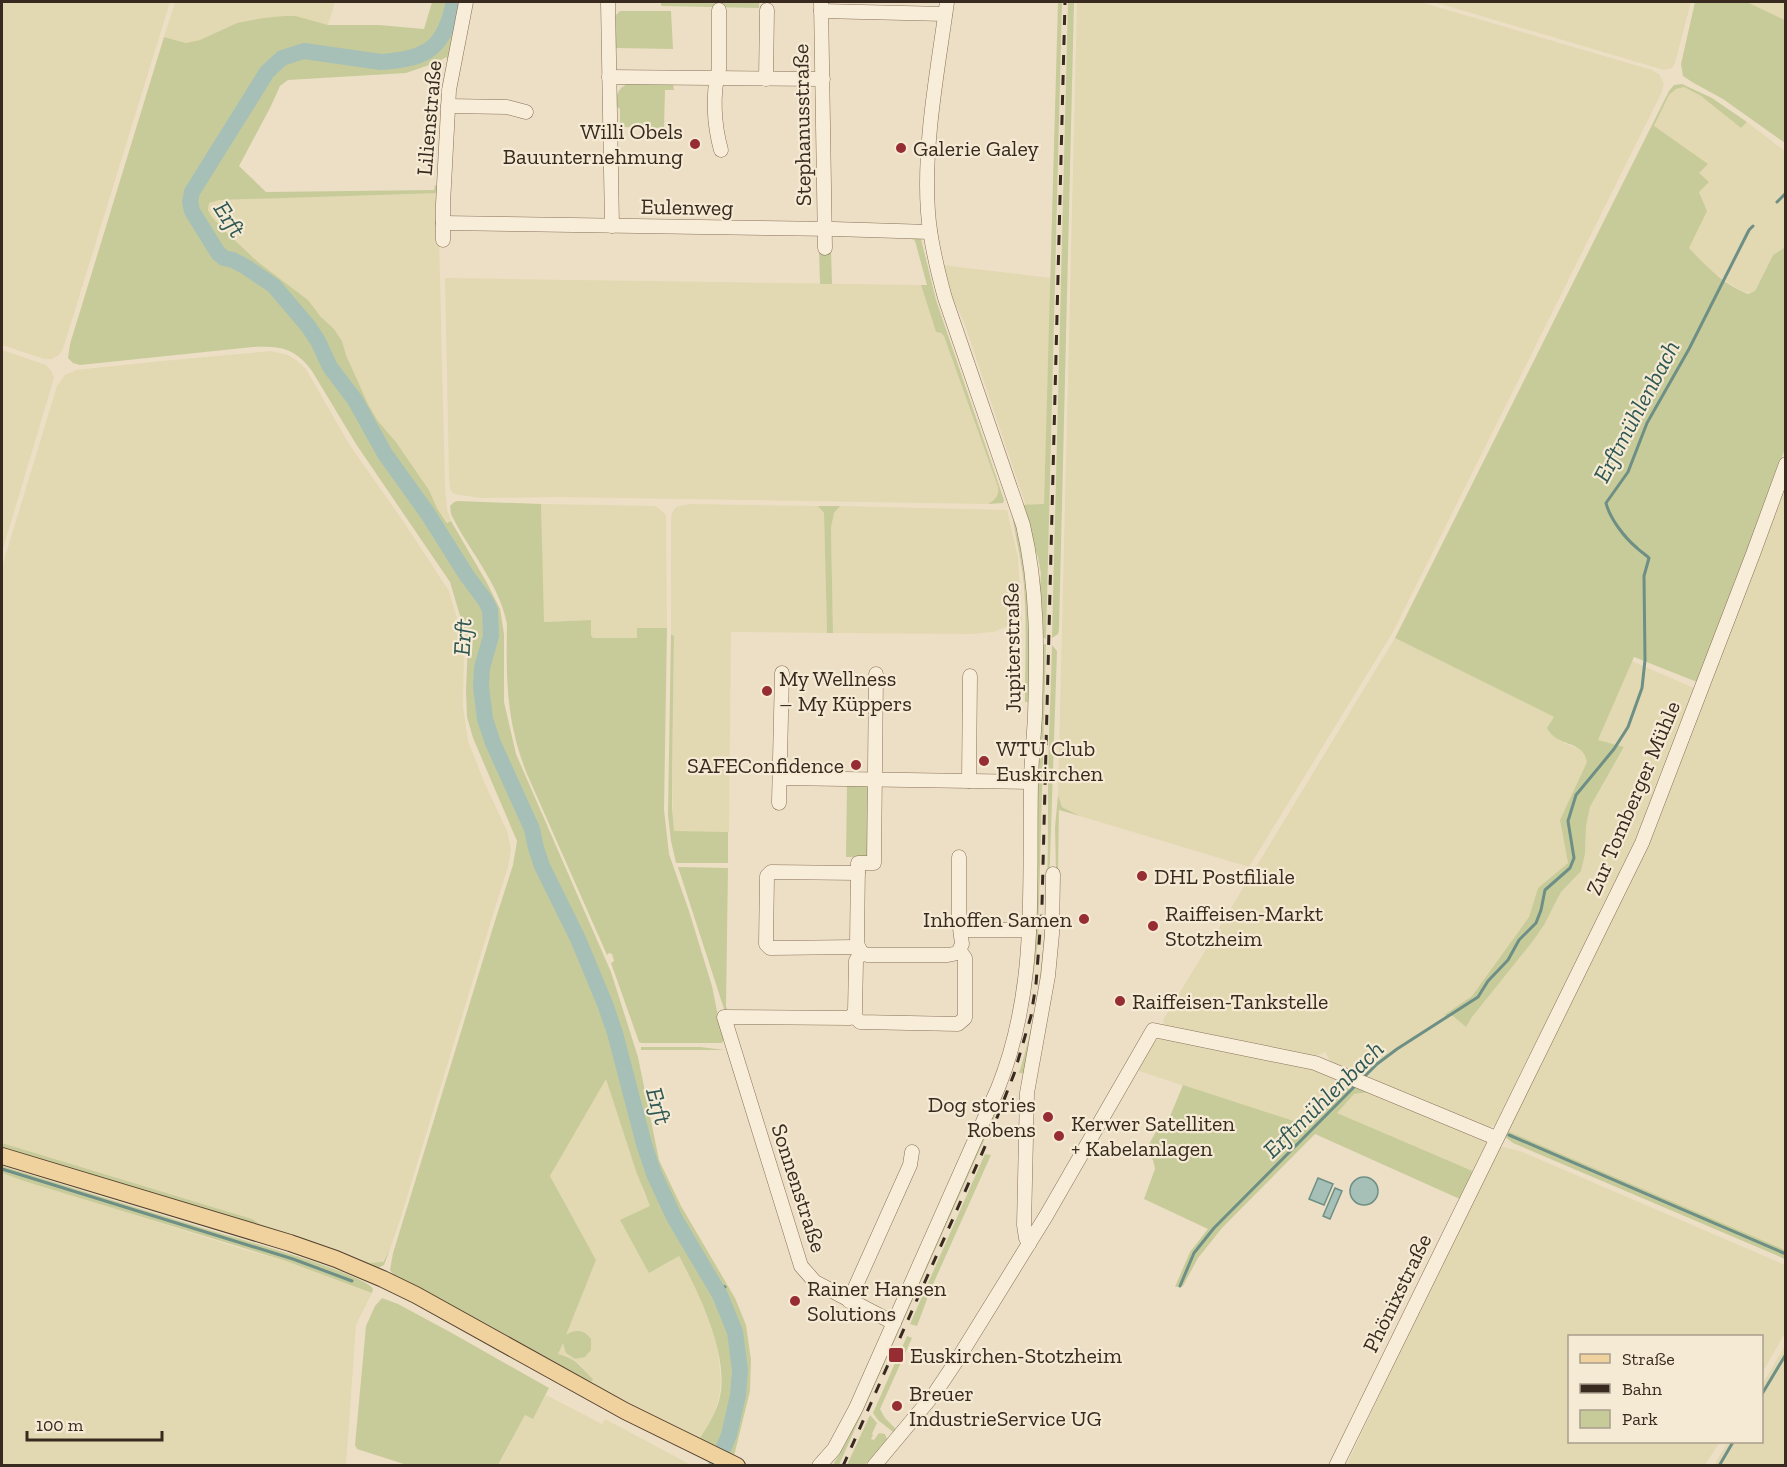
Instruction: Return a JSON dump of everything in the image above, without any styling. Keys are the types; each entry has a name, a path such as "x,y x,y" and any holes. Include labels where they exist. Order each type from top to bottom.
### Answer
{"main road":[{"path":"2,1156 336,1259 435,1305 625,1411 734,1464"}],"street":[{"name":"Lilienstraße","path":"443,240 448,106 451,75 466,2"},
{"path":"608,2 612,226"},
{"path":"821,6 946,8"},
{"name":"Stephanusstraße","path":"821,6 825,248"},
{"name":"Jupiterstraße","path":"819,1466 834,1449 847,1426 1007,1065 1023,1003 1028,960 1031,782 1035,714 1035,606 1029,553 1017,507 945,298 930,232 927,203 928,163 946,8"},
{"path":"719,10 716,130 721,150"},
{"path":"766,10 766,79"},
{"path":"609,77 823,79"},
{"path":"448,106 507,107 526,112"},
{"name":"Eulenweg","path":"443,223 930,232"},
{"name":"Zur Tomberger Mühle","path":"1496,1138 1642,843 1753,554 1785,464"},
{"path":"779,803 782,674"},
{"path":"876,674 874,863 858,863 859,950 856,961 855,1012 852,1015 860,1022 958,1024 965,1018 965,958 960,951"},
{"path":"969,781 970,675"},
{"path":"781,778 1031,782"},
{"path":"858,873 771,872 767,876 766,944 770,948 859,950 867,954 956,954 960,951 962,944 959,920 959,857"},
{"path":"1029,1244 1024,1225 1027,1093 1048,976 1052,934 1053,874"},
{"path":"962,930 1029,930"},
{"name":"Sonnenstraße","path":"852,1015 850,1018 724,1017 801,1266 815,1282 894,1323"},
{"path":"874,1466 946,1376 1029,1244 1154,1030 1302,1059 1496,1138"},
{"name":"Phönixstraße","path":"1336,1466 1496,1138"},
{"path":"849,1301 910,1165 912,1152"}],"shaded area":[{"path":"2,2 170,2 63,349 52,359 44,359 2,345"},
{"path":"175,2 335,2 328,25 296,16 263,18 237,23 200,40 186,43 164,37"},
{"path":"1077,2 1420,2 1652,70 1659,74 1664,84 1393,632 1249,867 1080,816 1062,807 1058,795"},
{"path":"1434,2 1691,2 1675,63 1672,68 1664,70"},
{"path":"1747,2 1785,2 1785,20"},
{"path":"1684,87 1701,96 1741,128 1747,122 1785,151 1785,248 1773,255 1755,291 1750,293 1741,291 1710,270 1688,248 1707,211 1699,192 1699,173 1654,126 1669,95 1676,89"},
{"path":"438,192 445,486 447,509 451,521 448,523 437,508 429,490 368,404 342,341 334,329 308,300 258,262 226,232 208,210 209,203 220,200"},
{"path":"941,265 1051,278 1044,504 1026,506 964,322 945,282"},
{"path":"445,278 921,285 936,332 944,336 951,354 998,487 998,496 988,504 558,497 481,498 454,494 450,489 449,476"},
{"path":"2,350 46,365 54,378 2,552"},
{"path":"271,351 288,355 306,369 349,444 449,591 464,643 463,707 468,741 507,831 511,849 508,867 400,1220 390,1249 381,1263 370,1263 260,1224 252,1219 2,1143 2,567 57,386 65,375 76,370"},
{"path":"1785,477 1785,1250 1505,1128 1643,853"},
{"path":"541,504 656,506 666,515 667,628 637,628 637,638 593,638 591,620 543,622"},
{"path":"689,504 818,506 824,513 827,633 731,632 729,832 674,832 672,778 674,636 671,634 671,520 676,507"},
{"path":"840,506 1007,510 1018,557 1022,622 1012,622 993,632 972,634 833,633 831,528 834,513"},
{"path":"1395,638 1554,717 1564,743 1582,750 1586,755 1587,763 1560,820 1568,863 1538,888 1529,917 1472,996 1445,1014 1453,1016 1466,1026 1533,941 1561,892 1581,870 1590,807 1624,748 1598,740 1632,661 1694,688 1633,850 1499,1124 1483,1129 1334,1067 1325,1052 1316,1056 1306,1056 1165,1027 1163,1020"},
{"path":"1160,1038 1303,1062 1352,1082 1309,1127 1133,1069 1150,1045"},
{"path":"606,1078 644,1194 690,1276 711,1322 718,1352 721,1380 719,1399 712,1419 700,1438 577,1380 592,1381 580,1364 567,1356 557,1354 596,1260 550,1176"},
{"path":"1370,1092 1486,1138 1489,1145 1475,1172 1336,1113 1354,1094"},
{"path":"1498,1148 1520,1151 1785,1265 1785,1333 1763,1371 1763,1335 1568,1335 1568,1443 1719,1443 1705,1465 1346,1466 1409,1333 1414,1313"},
{"path":"2,1173 286,1261 372,1293 356,1325 346,1465 2,1465"},
{"path":"1785,1345 1785,1465 1714,1465 1727,1443 1763,1443 1763,1383"},
{"path":"546,1395 602,1424 605,1419 693,1466 498,1466 525,1415 533,1418"}],"green space":[{"path":"432,2 451,2 442,31 424,49 403,57 415,60 440,44 449,30 458,2 462,2 448,59 446,57 406,73 288,80 280,86 239,166 266,192 434,190 435,185 438,187 438,193 220,200 209,203 208,210 226,232 258,262 308,300 334,329 342,341 368,404 378,421 396,442 429,490 447,523 451,521 500,609 504,634 504,702 516,754 611,972 638,1057 659,1160 681,1206 735,1298 746,1325 751,1360 750,1391 734,1456 726,1452 737,1418 734,1402 727,1431 719,1449 643,1412 700,1438 719,1401 722,1384 721,1365 704,1307 679,1256 649,1273 620,1220 650,1206 637,1174 606,1079 550,1176 596,1260 566,1335 576,1331 585,1333 591,1339 591,1350 585,1357 575,1359 566,1353 563,1343 558,1354 578,1363 593,1379 592,1381 577,1380 395,1277 390,1270 393,1253 513,865 517,841 473,738 467,717 468,643 450,582 356,444 312,371 300,357 279,348 253,347 80,365 68,358 70,344 164,37 186,43 200,40 237,23 285,16 296,16 328,25 379,25 424,29"},
{"path":"661,2 759,2 759,8 661,6"},
{"path":"1058,2 1062,2 1046,639 1041,636 1039,598 1041,574 1038,557 1021,505 1044,504"},
{"path":"1068,2 1074,2 1059,630 1058,634 1052,638"},
{"path":"1695,2 1747,2 1785,20 1785,143 1723,99 1683,76 1681,64"},
{"path":"620,11 671,11 673,49 616,48 615,16"},
{"path":"629,83 673,83 674,90 665,90 664,128 620,127 620,109 616,106 616,98 620,89"},
{"path":"1682,84 1712,98 1747,122 1741,128 1701,96 1684,87 1676,89 1669,95 1654,126 1708,164 1699,173 1709,182 1699,192 1707,211 1689,248 1723,280 1748,294 1755,291 1773,255 1785,248 1785,449 1697,682 1634,657 1598,740 1624,747 1590,807 1581,871 1561,892 1533,941 1466,1027 1453,1016 1444,1015 1472,996 1529,917 1538,888 1568,863 1560,820 1587,762 1585,755 1575,746 1551,734 1547,728 1554,717 1395,638 1669,91 1674,85"},
{"path":"909,237 920,237 921,239 936,300 1004,500 1003,503 988,504 996,497 998,487 944,336 936,332 921,285 927,285 915,241"},
{"path":"819,249 831,249 832,284 820,284"},
{"path":"458,501 541,504 544,622 591,620 593,638 637,638 637,628 667,628 664,810 669,854 712,986 720,1026 725,1037 722,1043 639,1042 611,963 614,961 612,954 607,955 520,755 509,700 507,624 491,581 451,514 450,506"},
{"path":"818,506 840,506 834,513 831,528 833,633 827,633 824,513"},
{"path":"1012,513 1015,514 1028,576 1031,702 1025,702 1024,586"},
{"path":"671,634 674,636 672,807 674,831 728,832 728,863 676,863 668,815"},
{"path":"1046,644 1038,941 1027,1009 1013,1065 1038,760 1041,759 1042,645"},
{"path":"1052,645 1057,651 1047,949 1026,1074 1019,1073 1036,1004 1044,934 1048,863 1048,755"},
{"path":"847,783 866,785 869,789 870,827 867,827 867,833 870,833 870,853 866,857 846,857"},
{"path":"1058,795 1062,807 1080,816 1059,810 1058,872 1056,871 1055,827"},
{"path":"678,867 728,868 726,1006 728,1012 725,1012"},
{"path":"641,1047 700,1047 725,1050 641,1050"},
{"path":"1013,1065 994,1118 839,1465 835,1465 834,1463 846,1443"},
{"path":"1352,1082 1370,1092 1354,1094 1337,1113 1475,1172 1462,1200 1315,1134 1222,1228 1198,1258 1183,1286 1175,1287 1190,1252 1208,1229 1144,1199 1155,1169 1148,1146 1158,1128 1166,1126 1183,1085 1309,1126"},
{"path":"1505,1128 1785,1250 1785,1259 1513,1143 1505,1137"},
{"path":"2,1143 252,1219 260,1224 370,1263 383,1262 390,1249 384,1265 377,1269 2,1151"},
{"path":"985,1154 991,1155 930,1291 917,1326 910,1324"},
{"path":"2,1166 326,1266 365,1283 373,1289 372,1293 286,1261 24,1181 2,1173"},
{"path":"382,1298 450,1332 549,1388 533,1419 525,1415 498,1465 407,1465 357,1449 355,1445 366,1326 375,1306"},
{"path":"907,1336 912,1338 880,1409 896,1429 893,1432 873,1413"},
{"path":"870,1415 877,1423 871,1439 874,1440 879,1433 885,1434 887,1439 865,1465 847,1465"}],"water":[{"path":"1364,1177 1374,1181 1378,1191 1374,1201 1364,1205 1354,1201 1350,1191 1354,1181"},
{"path":"1318,1178 1333,1184 1324,1205 1309,1199"},
{"path":"1335,1188 1342,1191 1330,1219 1323,1216"}],"waterway":[{"name":"Erft","path":"454,2 450,18 439,40 422,54 411,58 381,62 304,51 282,58 267,72 192,192 190,202 192,211 218,253 246,267 274,286 308,326 330,367 355,400 385,454 428,514 490,610 491,636 482,668 481,686 485,719 493,743 532,829 542,866 578,939 605,1004 654,1174 675,1219 720,1295 735,1332 740,1370 738,1395 729,1435 716,1466"},
{"name":"Erftmühlenbach","path":"1777,202 1786,193"},
{"name":"Erftmühlenbach","path":"1364,1077 1397,1049 1478,997 1488,981 1508,960 1519,940 1536,923 1545,890 1570,868 1574,858 1568,821 1576,795 1614,749 1628,727 1642,688 1645,660 1644,576 1649,558 1623,534 1614,522 1606,503 1628,472 1647,423 1689,349 1753,226"},
{"name":"Erftmühlenbach","path":"1180,1286 1194,1253 1214,1228 1357,1084"},
{"path":"1509,1135 1786,1254"},
{"path":"2,1169 293,1259 352,1281"},
{"path":"714,1284 725,1287"},
{"path":"1763,1392 1786,1354"},
{"path":"1719,1466 1732,1443"}],"railway":[{"path":"843,1466 991,1133 1014,1074 1031,1016 1036,984 1042,905 1065,2"}],"place":[{"name":"Willi Obels Bauunternehmung","path":"695,144"},
{"name":"Galerie Galey","path":"901,148"},
{"name":"My Wellness – My Küppers","path":"767,691"},
{"name":"WTU Club Euskirchen","path":"984,761"},
{"name":"SAFEConfidence","path":"856,765"},
{"name":"DHL Postfiliale","path":"1142,876"},
{"name":"Inhoffen Samen","path":"1084,919"},
{"name":"Raiffeisen-Markt Stotzheim","path":"1153,926"},
{"name":"Raiffeisen-Tankstelle","path":"1120,1001"},
{"name":"Dog stories Robens","path":"1048,1117"},
{"name":"Kerwer Satelliten + Kabelanlagen","path":"1059,1136"},
{"name":"Rainer Hansen Solutions","path":"795,1301"},
{"name":"Euskirchen-Stotzheim","path":"896,1355"},
{"name":"Breuer IndustrieService UG","path":"897,1406"}]}
